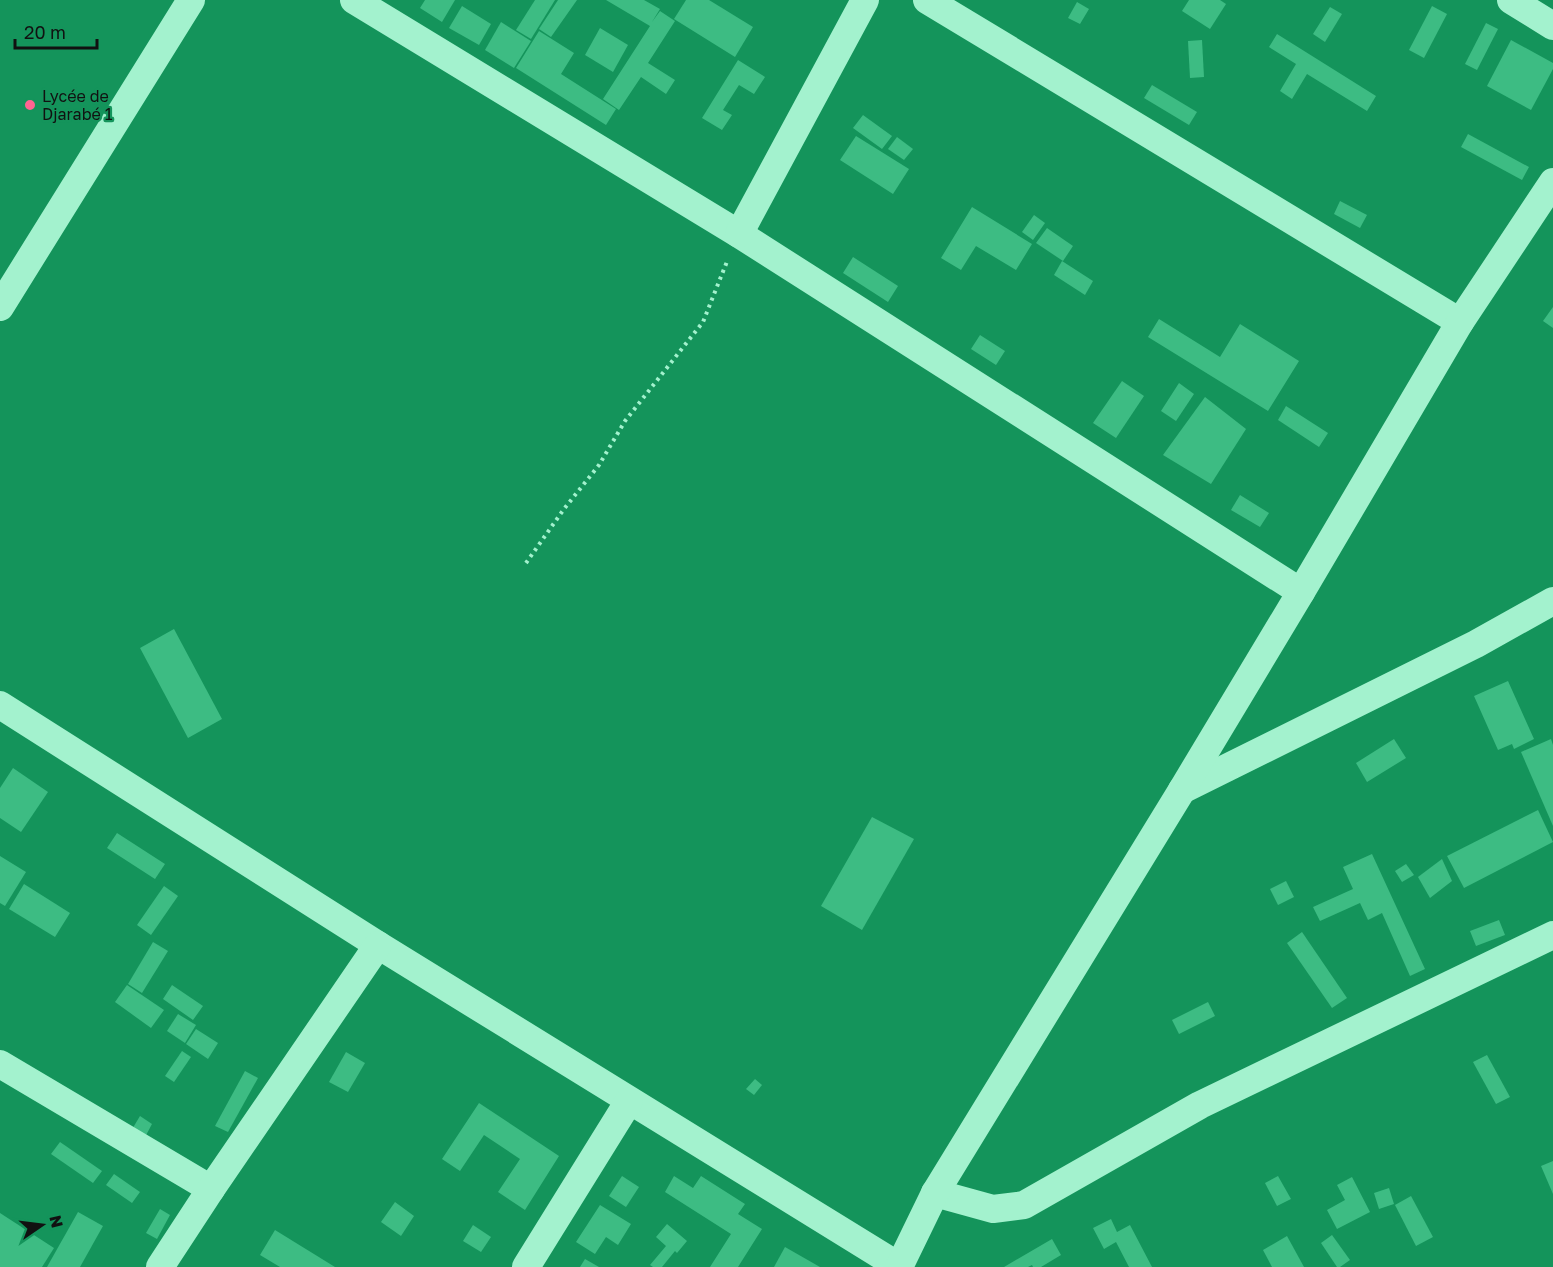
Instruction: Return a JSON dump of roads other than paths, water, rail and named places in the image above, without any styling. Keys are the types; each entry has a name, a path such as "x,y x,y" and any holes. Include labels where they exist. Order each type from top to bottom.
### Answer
{"street":[{"path":"0,307 191,0"},
{"path":"354,0 739,234 1301,592"},
{"path":"739,234 865,0"},
{"path":"927,0 1460,322"},
{"path":"1511,0 1553,26"},
{"path":"0,705 378,945 899,1267 935,1193 1182,790 1460,322 1553,182"},
{"path":"1182,790 1476,645 1553,601"},
{"path":"935,1193 993,1209 1024,1205 1200,1105 1553,935"},
{"path":"160,1267 378,945"},
{"path":"0,1064 211,1189"},
{"path":"526,1267 629,1101"}],"place":[{"name":"Lycée de Djarabé 1","path":"30,105"}]}
